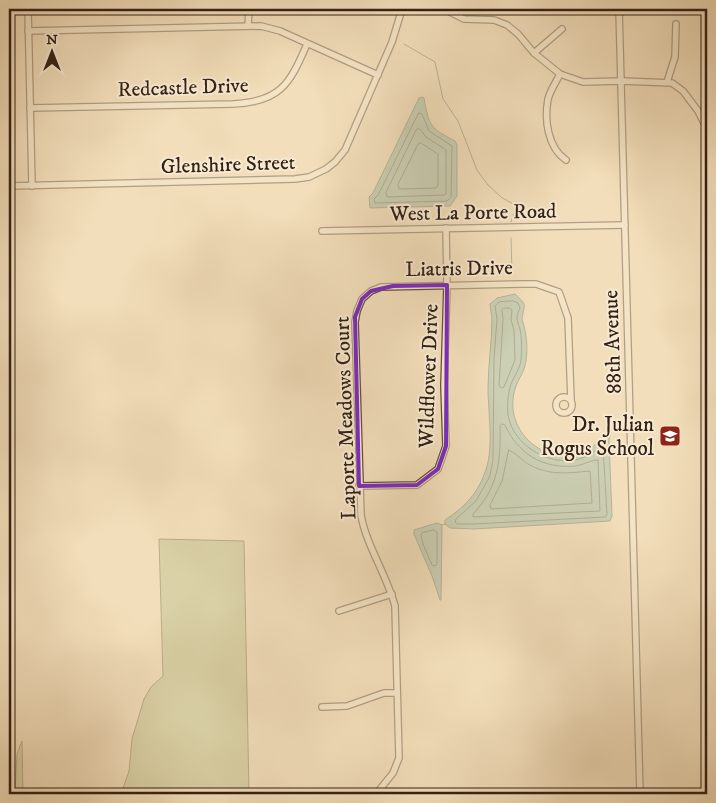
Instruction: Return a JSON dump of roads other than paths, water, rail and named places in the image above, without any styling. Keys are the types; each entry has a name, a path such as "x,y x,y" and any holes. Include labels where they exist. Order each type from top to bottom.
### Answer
{"street":[{"path":"28,9 32,186"},
{"path":"248,26 249,9"},
{"name":"Glenshire Street","path":"9,186 295,179 309,177 331,166 345,150 392,42 402,9"},
{"path":"444,9 464,19 494,20 507,25 518,34 534,53 560,74 584,82 672,83 683,91 698,111 707,129"},
{"name":"88th Avenue","path":"619,9 640,794"},
{"path":"667,82 675,57 676,24"},
{"path":"28,31 248,26 272,29 378,75"},
{"path":"534,53 562,29"},
{"name":"Redcastle Drive","path":"30,108 256,102 272,96 288,82 294,74 307,44"},
{"path":"560,74 548,99 547,122 551,140 559,155 566,160"},
{"name":"West La Porte Road","path":"322,230 625,225"},
{"name":"Wildflower Drive","path":"359,486 417,485 438,469 446,446 444,386 446,228"},
{"name":"Liatris Drive","path":"362,299 371,291 382,287 530,284 559,292 568,318 571,400"},
{"name":"Laporte Meadows Court","path":"362,299 355,322 359,486 362,522 392,594 395,606 399,758 393,773 376,794"},
{"path":"339,611 392,594"},
{"path":"322,707 347,706 384,693 397,693"}],"water":[{"path":"419,98 424,98 427,115 432,125 440,133 455,141 457,145 457,196 450,206 370,208 369,197 373,193"},
{"path":"515,294 524,305 522,319 527,351 526,363 513,396 514,416 522,433 529,441 546,452 562,455 584,452 607,432 611,432 609,440 612,516 610,521 474,529 450,528 445,524 445,520 458,511 473,495 484,475 490,443 488,388 492,317 490,304 497,298"},
{"path":"437,523 442,525 441,600 414,534 414,530"}],"waterway":[{"path":"404,44 435,62 443,99 458,121 477,170 488,185 501,197 515,205 516,208 511,222"},
{"path":"511,238 512,273"}],"place":[{"name":"Dr. Julian Rogus School","path":"670,436"}]}
